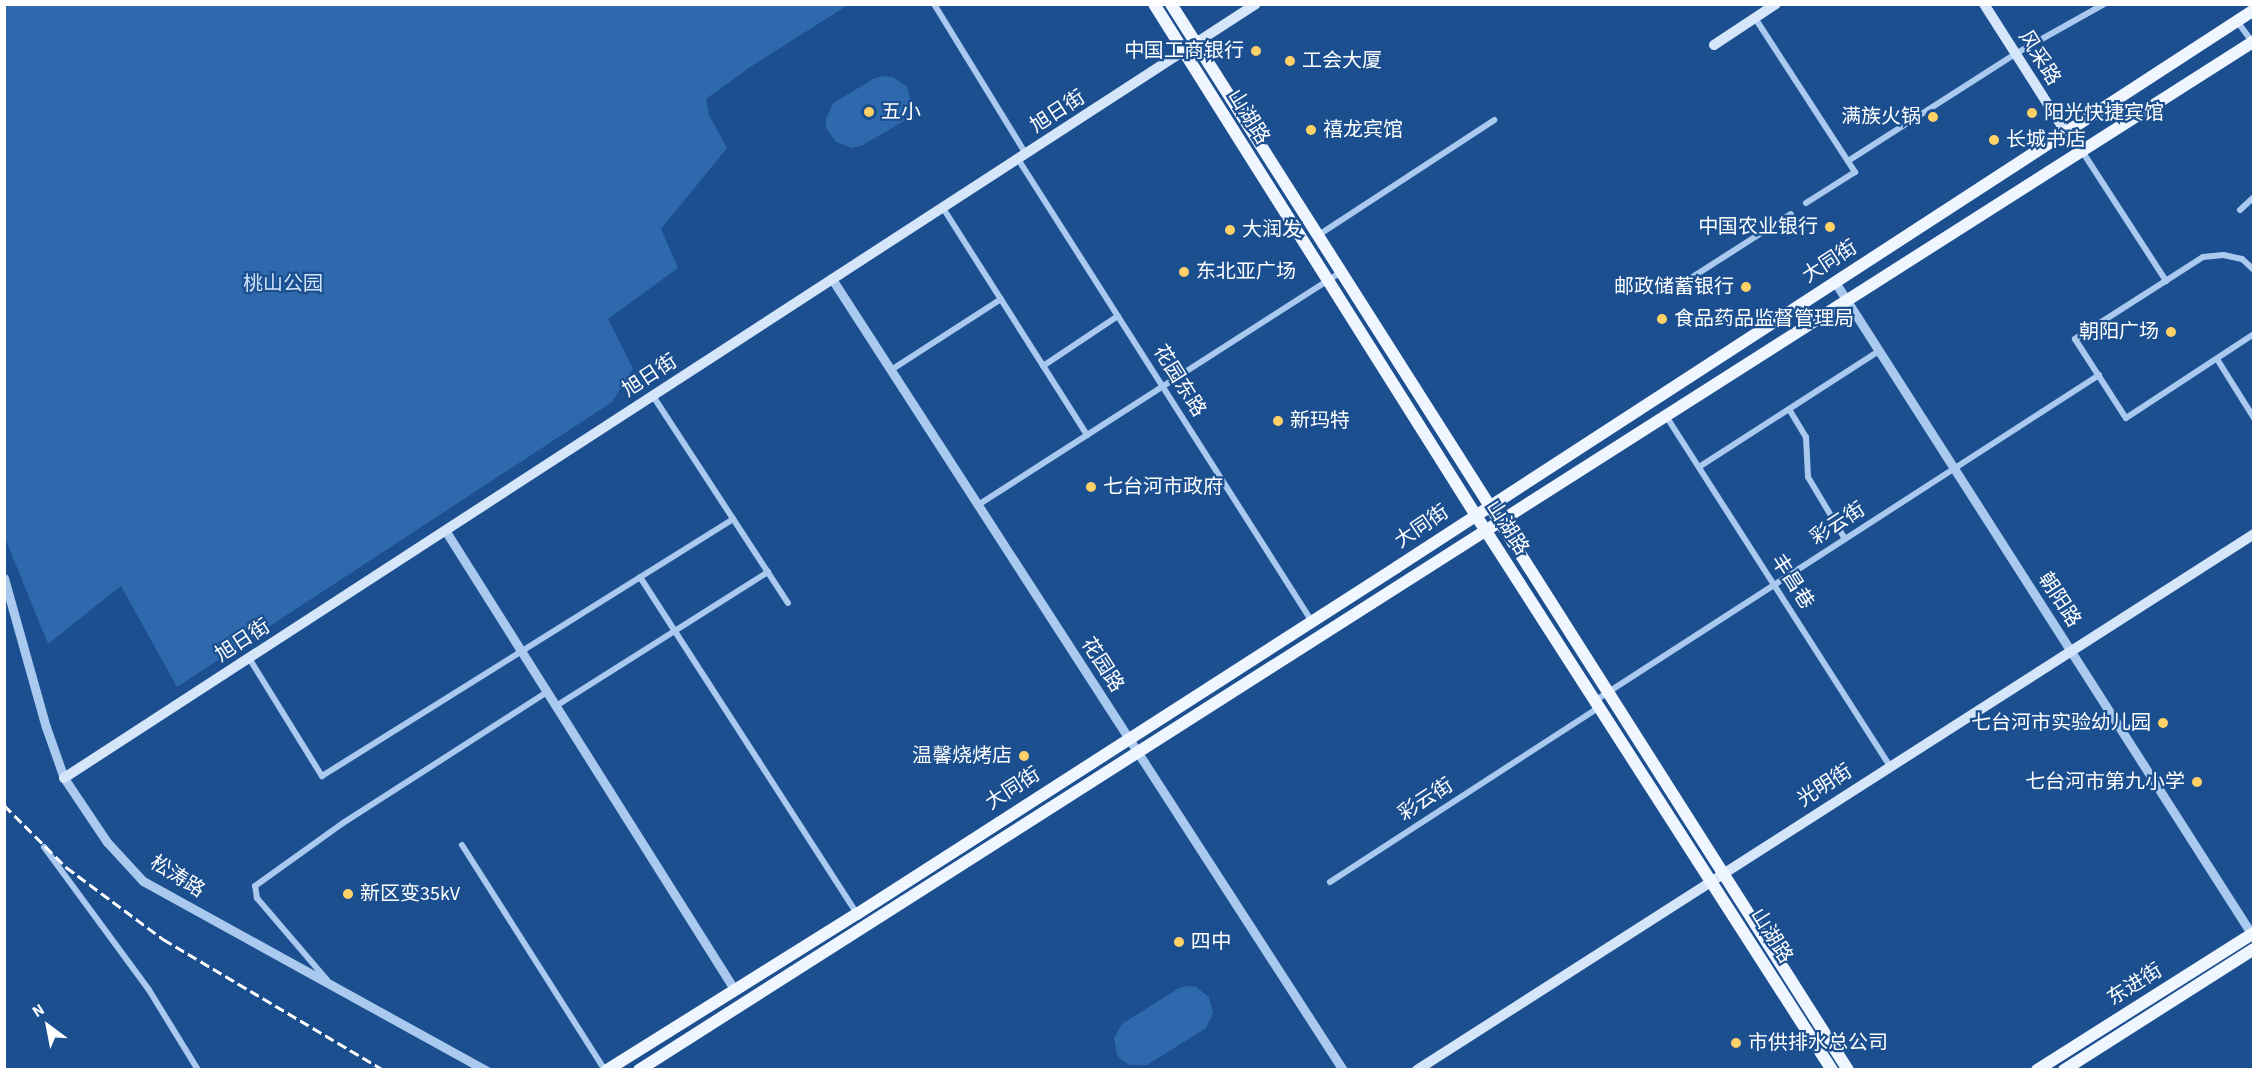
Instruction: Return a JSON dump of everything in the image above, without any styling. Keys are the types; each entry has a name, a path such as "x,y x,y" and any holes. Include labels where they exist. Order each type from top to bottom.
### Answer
{"main road":[{"name":"山湖路","path":"1154,4 1475,514 1832,1070"},
{"name":"山湖路","path":"1171,4 1848,1070"},
{"name":"旭日街","path":"64,778 1256,4"},
{"path":"1714,45 1776,4"},
{"name":"风采路","path":"1984,4 2065,131"},
{"name":"大同街","path":"606,1070 857,914 1835,282 2237,20 2248,9"},
{"name":"大同街","path":"639,1070 2253,42"},
{"name":"光明街","path":"1417,1070 2253,534"},
{"name":"东进街","path":"2037,1070 2253,935"},
{"name":"东进街","path":"2064,1070 2253,949"}],"street":[{"name":"花园东路","path":"934,4 1118,316 1311,620"},
{"path":"1848,161 2015,54 2104,4"},
{"path":"1755,18 1855,172 1806,203"},
{"path":"2237,20 2253,42"},
{"path":"1317,236 1494,120"},
{"path":"2082,151 2166,281"},
{"path":"2240,210 2253,197"},
{"path":"943,208 1087,435"},
{"path":"1694,276 1791,214"},
{"path":"2253,270 2242,259 2223,255 2203,257 2075,339 2126,418 2253,334"},
{"path":"978,505 1341,272"},
{"name":"花园路","path":"832,279 1342,1070"},
{"name":"朝阳路","path":"1835,282 2253,935"},
{"path":"891,370 1001,299"},
{"path":"1043,366 1118,316"},
{"path":"1699,467 1879,351"},
{"path":"2217,359 2253,418"},
{"name":"彩云街","path":"1330,882 1598,703 1608,692 2099,375"},
{"path":"653,396 788,603"},
{"path":"1789,409 1806,437 1808,477 1845,539"},
{"name":"丰昌巷","path":"1665,415 1890,766"},
{"path":"249,658 322,776 733,519"},
{"path":"446,530 734,989"},
{"path":"556,706 768,572"},
{"path":"640,577 857,914"},
{"name":"松涛路","path":"4,578 46,727 64,778 107,842 143,881 486,1070"},
{"path":"332,986 257,898 255,886 343,823 547,692"},
{"path":"462,845 606,1070"},
{"path":"44,847 149,990 198,1070"}],"green space":[{"name":"桃山公园","path":"4,5 848,5 750,67 706,99 709,115 727,148 661,229 678,268 608,319 633,369 612,402 177,687 121,586 48,644 5,538"},
{"name":"五小","path":"893,77 907,87 912,105 904,121 861,146 852,148 836,142 826,128 826,119 833,103 875,78"},
{"path":"1196,987 1209,997 1213,1013 1206,1028 1147,1065 1130,1065 1123,1061 1117,1055 1114,1038 1122,1024 1179,988"}],"railway":[{"path":"4,805 66,867 163,939 384,1070"}],"place":[{"name":"中国工商银行","path":"1256,51"},
{"name":"工会大厦","path":"1290,61"},
{"name":"五小","path":"869,112"},
{"name":"阳光快捷宾馆","path":"2032,113"},
{"name":"满族火锅","path":"1933,117"},
{"name":"禧龙宾馆","path":"1311,130"},
{"name":"长城书店","path":"1994,140"},
{"name":"中国农业银行","path":"1830,227"},
{"name":"大润发","path":"1230,230"},
{"name":"东北亚广场","path":"1184,272"},
{"name":"邮政储蓄银行","path":"1746,287"},
{"name":"食品药品监督管理局","path":"1662,319"},
{"name":"朝阳广场","path":"2171,332"},
{"name":"新玛特","path":"1278,421"},
{"name":"七台河市政府","path":"1091,487"},
{"name":"七台河市实验幼儿园","path":"2163,723"},
{"name":"温馨烧烤店","path":"1024,756"},
{"name":"七台河市第九小学","path":"2197,782"},
{"name":"新区变35kV","path":"348,894"},
{"name":"四中","path":"1179,942"},
{"name":"市供排水总公司","path":"1736,1043"}]}
